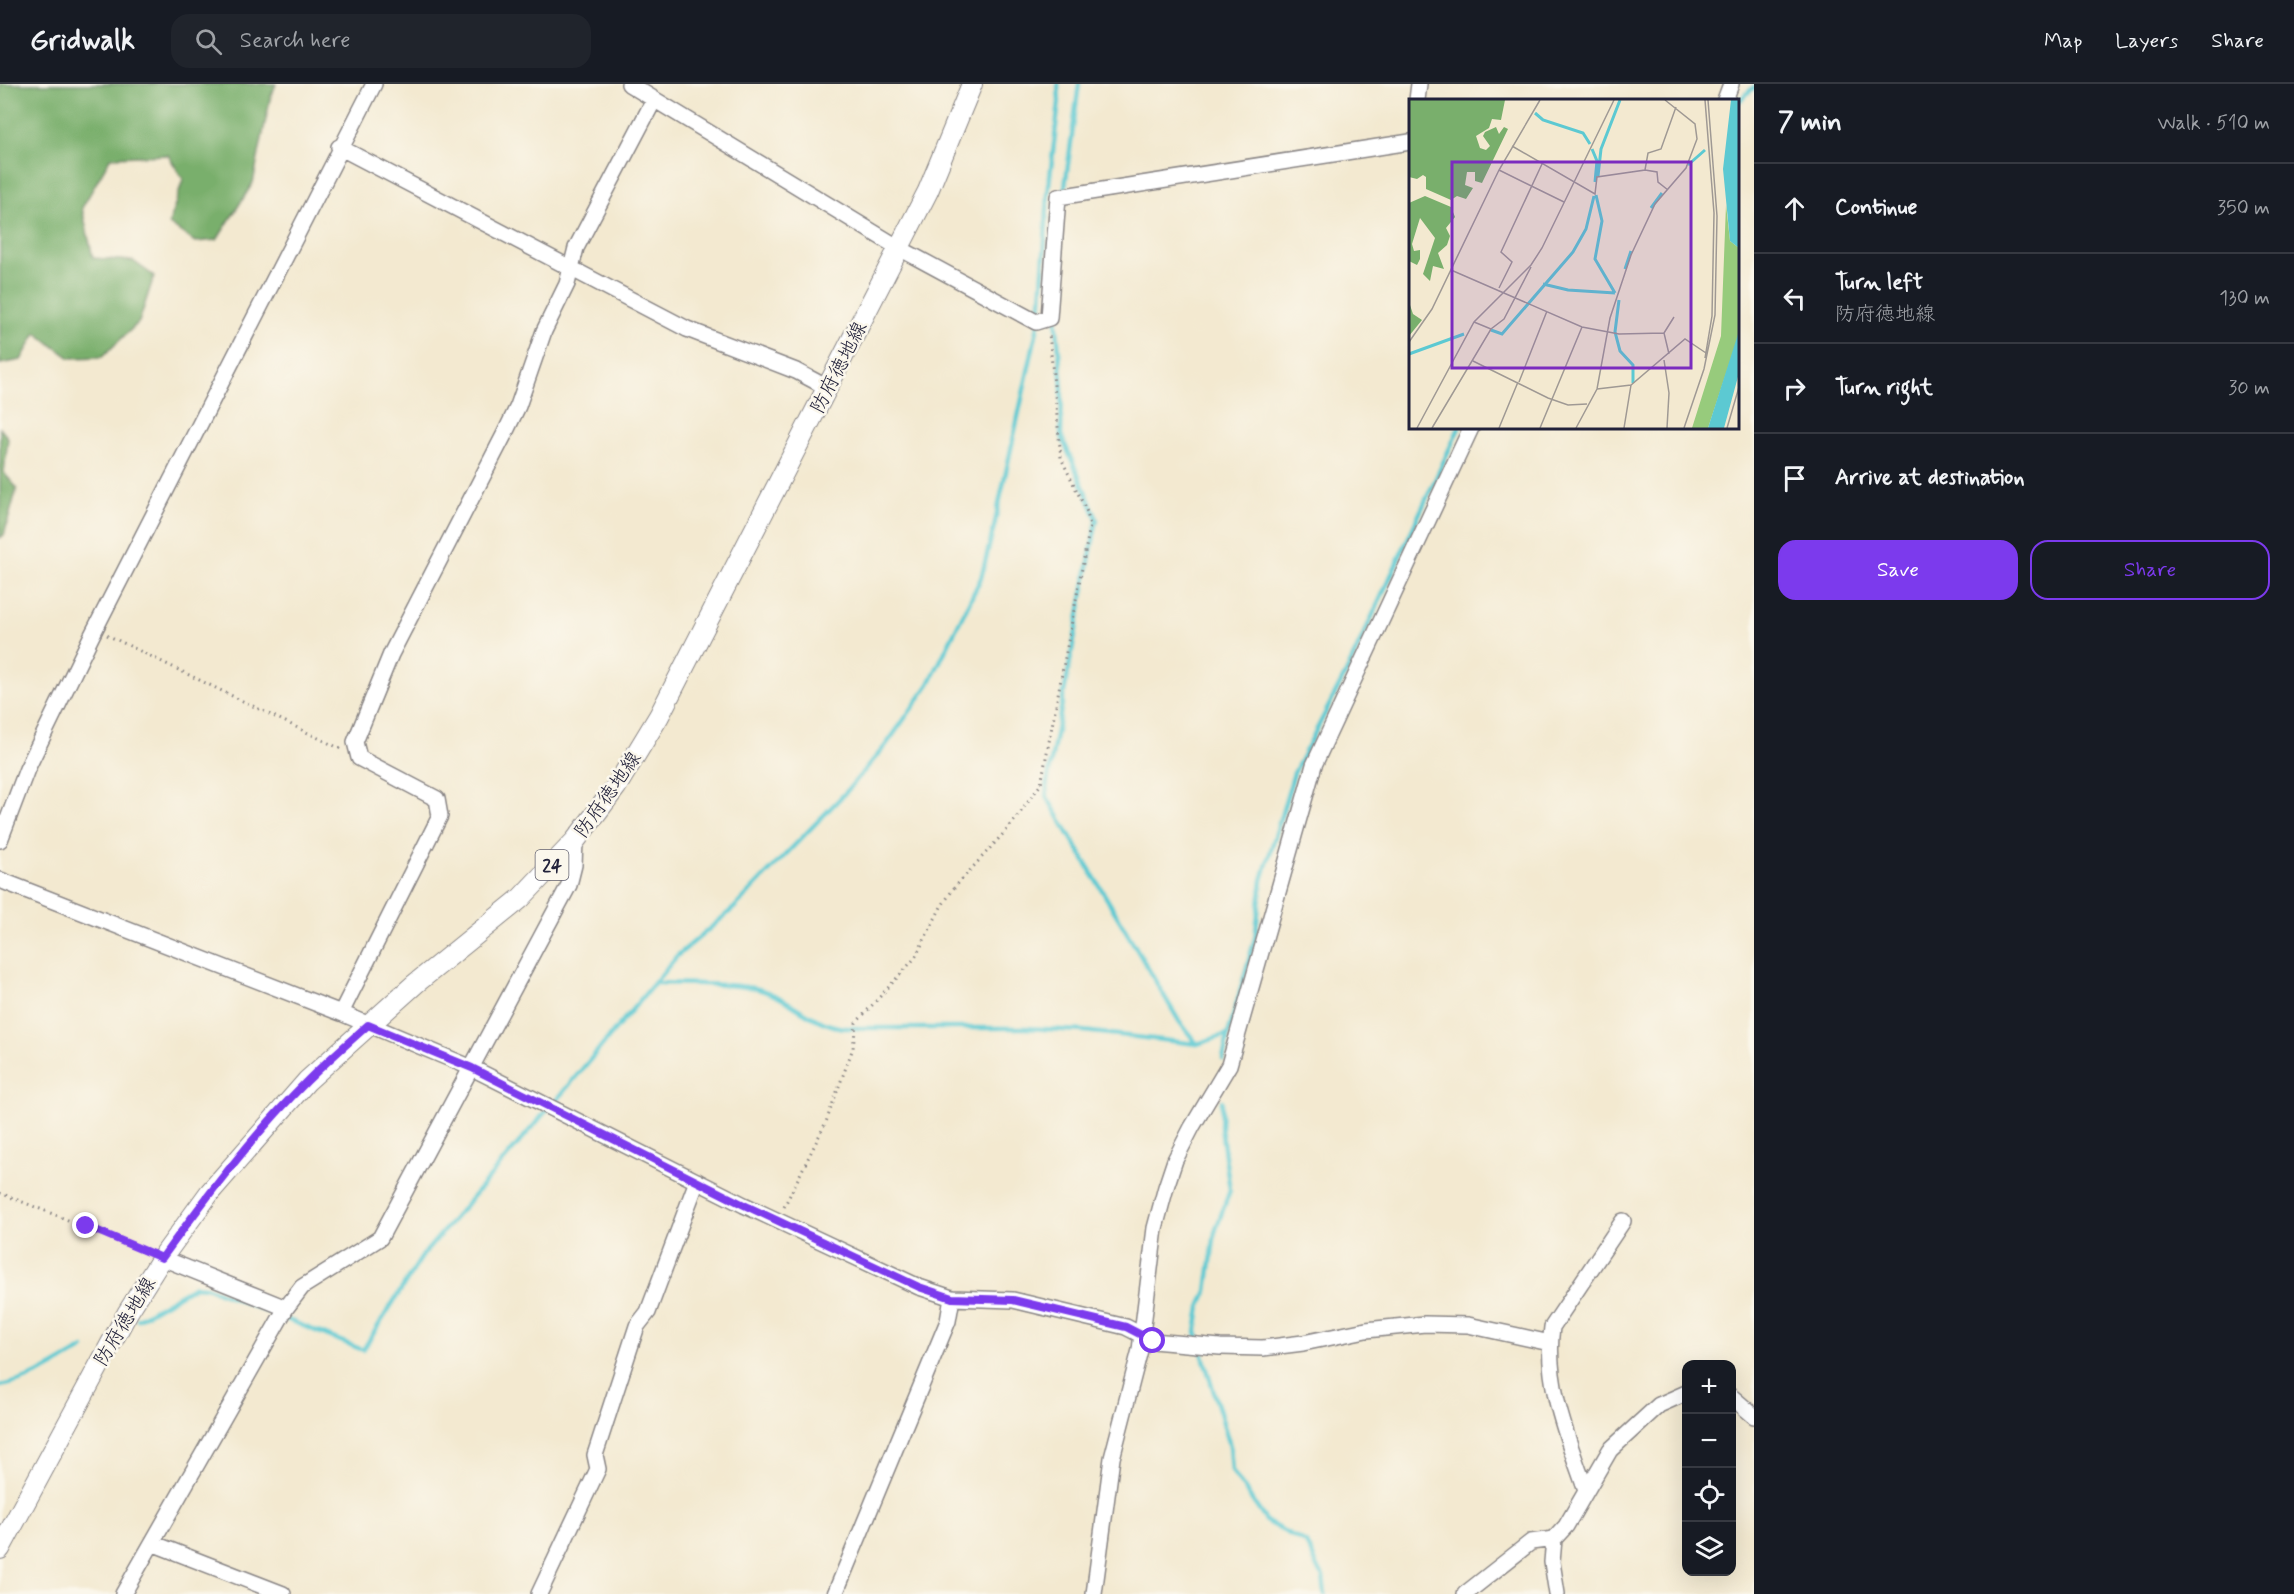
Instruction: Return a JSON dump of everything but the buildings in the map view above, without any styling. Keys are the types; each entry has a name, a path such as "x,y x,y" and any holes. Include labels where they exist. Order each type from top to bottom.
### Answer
{"main road":[{"name":"防府徳地線","path":"0,1549 100,1361 162,1258 210,1192 307,1081 368,1025 520,899 575,841 616,787 659,716 933,182 972,84"}],"street":[{"path":"0,840 27,770 95,629 339,147 374,84"},
{"path":"628,84 899,248 1026,318 1044,321 1048,318 1058,197 1409,142"},
{"path":"1417,99 1419,84"},
{"path":"1725,99 1731,84"},
{"path":"341,1013 440,816 437,799 359,758 355,742 391,654 518,406 544,331 567,284 576,248 654,100"},
{"path":"339,147 687,329 796,371 828,388"},
{"path":"1094,1594 1112,1458 1142,1335 1155,1228 1166,1187 1188,1135 1229,1065 1314,765 1471,429"},
{"path":"123,1594 286,1308 303,1287 380,1238 569,885 574,865 575,841"},
{"path":"0,880 341,1013 472,1068 777,1221 919,1287 952,1298 1013,1300 1126,1327 1153,1341 1263,1348 1303,1343 1366,1330 1425,1323 1468,1325 1550,1343"},
{"path":"539,1594 598,1469 595,1455 637,1326 648,1312 697,1181"},
{"path":"1586,1491 1558,1409 1550,1343 1552,1327 1623,1221"},
{"path":"162,1258 286,1308"},
{"path":"836,1594 948,1321 952,1298"},
{"path":"1557,1594 1552,1562 1554,1539 1566,1526 1610,1450 1659,1405 1682,1395"},
{"path":"1736,1402 1754,1416"},
{"path":"1465,1594 1531,1542 1554,1539"},
{"path":"152,1543 283,1594"}],"path":[{"path":"777,1221 826,1122 853,1048 856,1023 915,958 941,907 954,888 1012,824 1041,784 1090,526 1087,512 1061,458 1051,349 1044,321"},
{"path":"95,629 345,751 357,751"},
{"path":"0,1193 162,1258"}],"green space":[{"path":"0,84 276,84 270,99 253,183 217,240 195,242 169,224 183,179 168,155 111,157 82,208 93,258 133,261 154,276 139,322 102,357 70,358 36,333 21,360 0,364"},
{"path":"0,428 8,438 4,473 17,488 4,535 0,538"}],"waterway":[{"path":"1040,317 1048,193 1059,102 1058,84"},
{"path":"1064,194 1079,84"},
{"path":"1739,101 1754,87"},
{"path":"1056,316 1062,388 1061,435 1097,519 1047,783 1047,797 1179,1021 1197,1044"},
{"path":"553,1104 677,956 734,908 847,791 886,745 929,684 981,578 1038,325"},
{"path":"1223,1059 1255,938 1262,880 1294,773 1346,673 1459,429"},
{"path":"657,983 722,985 758,989 781,998 821,1021 845,1028 1025,1028 1083,1031 1197,1044 1228,1034"},
{"path":"1199,1341 1196,1332 1200,1307 1207,1291 1215,1232 1230,1190 1221,1128 1222,1101"},
{"path":"138,1319 195,1286 206,1287 363,1350 423,1255 547,1110"},
{"path":"0,1386 33,1376 84,1348"},
{"path":"1201,1349 1230,1446 1232,1471 1267,1522 1306,1543 1323,1577 1325,1594"}],"route":[{"path":"86,1226 162,1258 210,1192 261,1131 307,1081 368,1025 472,1068 744,1205 919,1287 952,1298 1013,1300 1126,1327 1153,1341"}]}
